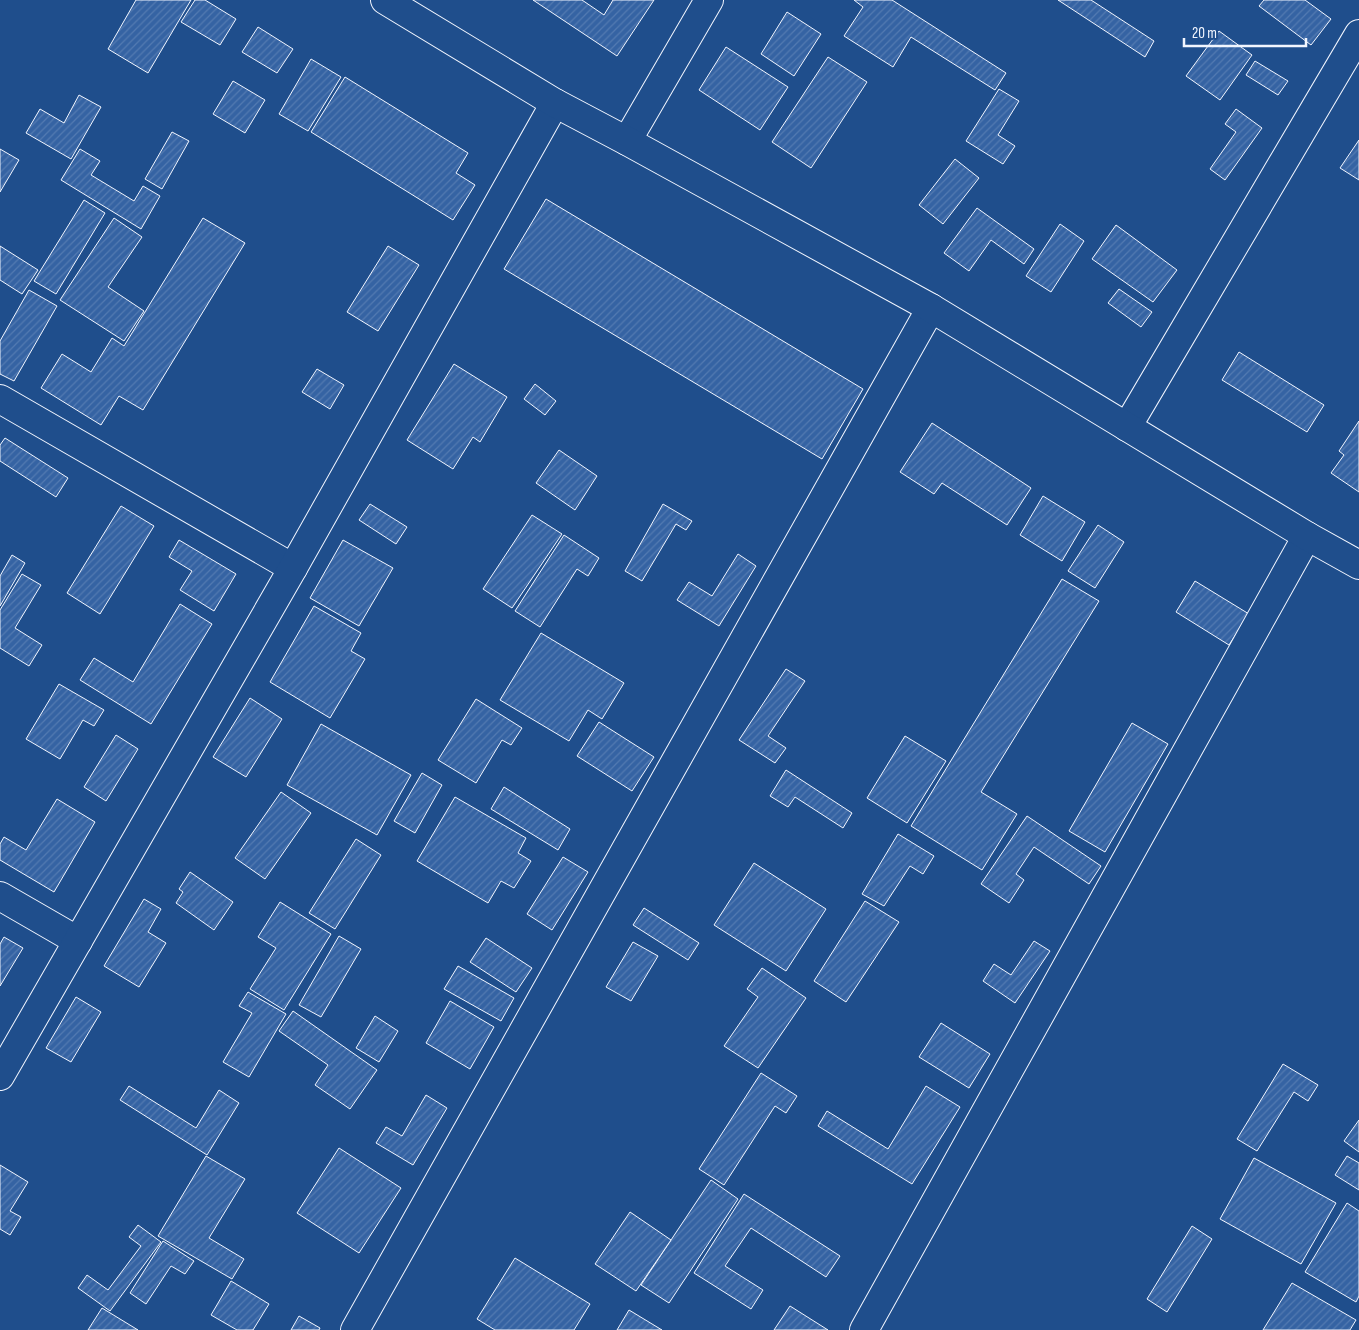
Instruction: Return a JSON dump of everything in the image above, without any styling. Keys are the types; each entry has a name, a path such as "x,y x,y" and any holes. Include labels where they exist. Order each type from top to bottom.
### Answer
{"street":[{"path":"385,0 555,103 931,308 1307,536 1359,565"},
{"path":"627,141 709,0"},
{"path":"1127,427 1359,34"},
{"path":"0,1076 293,568 555,103"},
{"path":"355,1330 931,308"},
{"path":"0,399 293,568"},
{"path":"864,1330 1307,536"},
{"path":"0,896 78,941"}],"building":[{"path":"136,0 191,0 148,73 108,49"},
{"path":"195,0 205,0 236,19 220,45 181,22"},
{"path":"533,0 582,0 604,15 613,0 654,0 617,56"},
{"path":"854,0 892,0 1006,73 995,90 911,37 893,67 844,36 863,7"},
{"path":"1058,0 1091,0 1154,41 1145,57"},
{"path":"1264,0 1305,0 1331,19 1311,45 1259,6"},
{"path":"787,12 821,34 794,76 761,54"},
{"path":"258,27 293,49 277,73 242,52"},
{"path":"1219,31 1252,55 1220,100 1186,76"},
{"path":"726,47 788,87 760,130 699,90"},
{"path":"828,57 867,82 811,168 772,142"},
{"path":"311,59 341,77 308,131 279,114"},
{"path":"1255,61 1288,81 1278,95 1246,75"},
{"path":"345,77 468,153 456,173 475,185 453,220 311,132"},
{"path":"233,81 265,100 245,133 213,114"},
{"path":"999,89 1019,101 998,135 1015,146 1003,164 966,141"},
{"path":"79,95 101,107 71,159 26,133 40,109 64,123"},
{"path":"1236,109 1262,128 1225,180 1210,169 1236,132 1225,124"},
{"path":"172,132 189,141 162,189 145,179"},
{"path":"1359,140 1359,180 1340,168"},
{"path":"0,149 19,160 0,192"},
{"path":"80,149 100,161 91,175 134,201 143,186 160,196 141,229 61,180"},
{"path":"955,159 979,178 943,224 919,205"},
{"path":"546,199 863,389 822,459 504,269"},
{"path":"84,200 105,213 56,294 34,281"},
{"path":"977,208 1034,249 1024,264 991,240 969,271 944,253"},
{"path":"114,218 142,237 108,287 144,311 124,341 60,300"},
{"path":"203,218 245,243 143,410 119,396 101,425 41,388 62,354 91,372 112,338 124,346"},
{"path":"1060,224 1084,241 1051,292 1026,276"},
{"path":"1116,225 1177,270 1153,302 1092,259"},
{"path":"0,246 38,270 22,294 0,280"},
{"path":"388,246 419,265 378,331 347,312"},
{"path":"1119,289 1152,312 1141,327 1108,303"},
{"path":"29,290 57,306 14,381 0,374 0,341"},
{"path":"1239,352 1324,405 1307,432 1222,380"},
{"path":"454,364 507,397 480,442 473,437 453,469 407,440"},
{"path":"317,369 344,385 330,409 302,392"},
{"path":"535,384 556,401 545,415 524,399"},
{"path":"1359,421 1359,492 1331,473 1344,455 1339,451"},
{"path":"932,423 1031,488 1007,525 942,483 934,494 900,472"},
{"path":"5,438 68,478 56,497 0,461 0,445"},
{"path":"559,450 597,476 575,510 536,483"},
{"path":"1043,496 1085,522 1062,561 1020,535"},
{"path":"370,504 407,527 396,544 359,520"},
{"path":"663,504 692,521 686,530 676,524 642,581 625,571"},
{"path":"121,506 154,526 100,614 67,593"},
{"path":"532,515 562,534 512,608 483,589"},
{"path":"1098,525 1124,542 1095,588 1068,571"},
{"path":"564,535 599,558 588,576 577,569 540,627 515,611"},
{"path":"179,540 236,574 214,611 180,590 192,571 169,557"},
{"path":"343,540 393,568 359,626 310,598"},
{"path":"738,554 756,566 719,626 677,600 689,582 712,596"},
{"path":"12,555 25,563 0,606 0,576"},
{"path":"22,574 41,585 15,628 42,645 29,666 0,648 0,610"},
{"path":"1062,579 1099,601 981,792 1017,814 982,870 911,826"},
{"path":"1195,581 1249,614 1229,645 1176,612"},
{"path":"180,604 212,624 151,724 80,680 94,658 133,682"},
{"path":"314,606 361,633 351,651 365,659 330,718 270,682"},
{"path":"541,633 624,683 602,719 588,710 569,741 500,700"},
{"path":"786,669 805,681 768,736 786,748 775,763 739,740"},
{"path":"59,684 104,710 94,726 83,720 60,759 26,739"},
{"path":"250,698 282,719 246,777 213,757"},
{"path":"476,699 522,728 511,745 502,740 476,783 438,760"},
{"path":"599,722 654,757 632,791 577,756"},
{"path":"1132,723 1168,744 1105,852 1069,831"},
{"path":"321,724 411,775 377,835 287,785"},
{"path":"116,735 138,749 106,801 84,787"},
{"path":"905,736 946,761 907,823 867,798"},
{"path":"786,770 852,813 843,828 795,797 788,807 770,796"},
{"path":"422,773 442,785 415,833 394,821"},
{"path":"504,787 570,829 558,850 491,809"},
{"path":"281,792 311,813 265,879 235,858"},
{"path":"455,797 526,838 518,853 531,861 514,888 501,881 488,903 417,861"},
{"path":"57,799 95,822 54,892 0,860 0,844 4,837 26,850"},
{"path":"1027,816 1101,866 1089,884 1034,847 1016,874 1024,880 1009,903 981,884"},
{"path":"898,834 934,856 923,874 910,866 884,906 862,894"},
{"path":"356,839 381,855 335,929 309,913"},
{"path":"563,857 588,872 552,930 527,914"},
{"path":"754,863 826,909 786,971 714,925"},
{"path":"190,872 233,902 214,930 176,903 183,892 179,889"},
{"path":"144,899 161,909 148,932 166,943 139,987 104,966"},
{"path":"865,901 899,922 846,1002 814,981"},
{"path":"280,902 331,934 284,1010 250,989 276,948 258,937"},
{"path":"644,908 699,943 688,960 633,925"},
{"path":"339,936 361,949 321,1017 299,1005"},
{"path":"4,937 23,948 0,986 0,944"},
{"path":"486,938 532,968 516,992 470,962"},
{"path":"1034,941 1050,951 1015,1003 983,981 994,964 1011,975"},
{"path":"633,942 658,956 631,1001 606,987"},
{"path":"458,966 514,998 501,1021 444,989"},
{"path":"762,968 806,998 758,1068 724,1046 758,997 747,989"},
{"path":"248,992 286,1014 249,1077 223,1062 252,1013 239,1006"},
{"path":"76,997 101,1012 71,1062 46,1048"},
{"path":"450,1001 494,1027 470,1069 426,1043"},
{"path":"293,1011 377,1070 350,1109 315,1085 328,1065 279,1031"},
{"path":"375,1016 398,1031 379,1062 356,1048"},
{"path":"941,1023 990,1054 969,1088 919,1057"},
{"path":"1283,1064 1318,1085 1308,1101 1294,1092 1257,1151 1237,1139"},
{"path":"761,1073 797,1096 786,1113 775,1106 724,1185 699,1169"},
{"path":"129,1086 196,1128 219,1090 239,1103 207,1155 120,1100"},
{"path":"926,1086 960,1107 912,1184 818,1126 827,1111 888,1149"},
{"path":"426,1095 447,1108 413,1165 376,1143 386,1127 402,1136"},
{"path":"1359,1120 1359,1152 1344,1141"},
{"path":"339,1148 401,1188 359,1253 297,1213"},
{"path":"206,1156 245,1179 209,1238 244,1259 232,1279 158,1236"},
{"path":"1347,1156 1359,1163 1359,1190 1335,1175"},
{"path":"1254,1158 1336,1203 1301,1264 1220,1219"},
{"path":"0,1165 28,1182 10,1211 21,1217 10,1235 0,1229"},
{"path":"711,1180 738,1199 669,1303 641,1285"},
{"path":"744,1194 840,1256 826,1277 751,1228 725,1266 763,1290 751,1309 694,1273"},
{"path":"1347,1203 1359,1211 1359,1296 1356,1302 1305,1272"},
{"path":"630,1212 671,1240 636,1291 595,1264"},
{"path":"138,1225 161,1242 110,1311 78,1288 87,1275 108,1290 141,1246 129,1237"},
{"path":"1192,1226 1212,1239 1167,1312 1147,1299"},
{"path":"163,1241 194,1261 185,1274 171,1266 146,1304 130,1293"},
{"path":"515,1258 590,1304 574,1330 495,1330 477,1319"},
{"path":"231,1281 269,1304 253,1330 237,1330 211,1315"},
{"path":"1292,1283 1356,1320 1350,1330 1263,1330"},
{"path":"790,1306 828,1330 774,1330"},
{"path":"102,1308 138,1330 88,1330"},
{"path":"629,1310 662,1330 617,1330"},
{"path":"299,1316 320,1328 319,1330 291,1330"}]}
